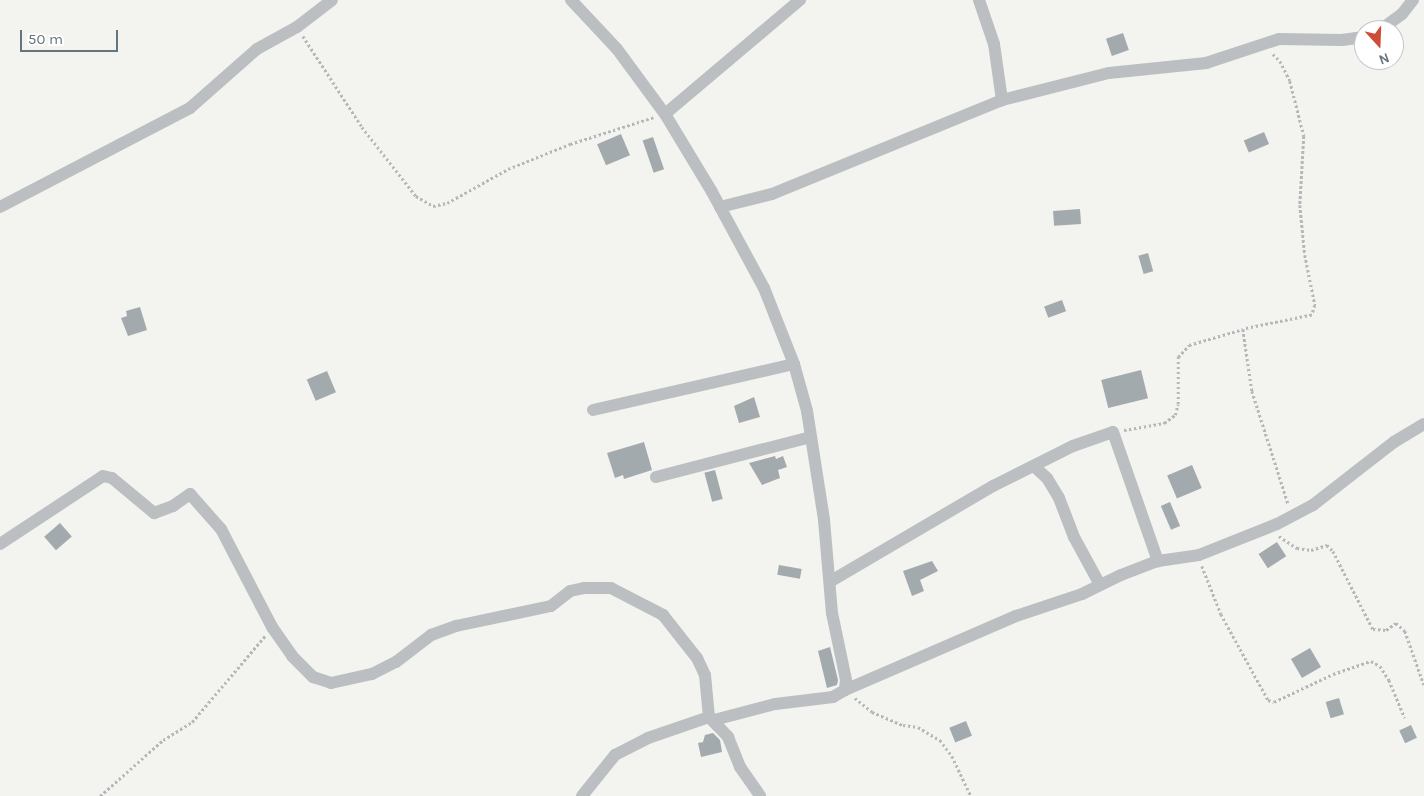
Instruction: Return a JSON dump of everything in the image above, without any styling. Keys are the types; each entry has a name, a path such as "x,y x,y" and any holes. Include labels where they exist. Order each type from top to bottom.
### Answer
{"street":[{"path":"0,207 190,108 257,49 297,27 332,0"},
{"path":"572,0 617,49 665,114 720,207 764,288 794,364 811,437 831,581 832,613 846,680 845,690"},
{"path":"665,114 800,0"},
{"path":"979,0 994,44 1002,100"},
{"path":"1394,20 1402,14 1413,0"},
{"path":"720,207 772,194 1002,100 1109,73 1206,63 1261,43 1279,39 1342,40 1354,38"},
{"path":"593,410 794,364"},
{"path":"582,796 615,755 648,738 711,718 775,704 833,697 845,690 1016,616 1082,594 1099,583 1158,561 1199,555 1292,517 1313,505 1394,442 1424,424"},
{"path":"831,581 993,486 1073,446 1113,432 1158,561"},
{"path":"656,477 811,437"},
{"path":"1034,466 1047,478 1059,498 1074,537 1099,583"},
{"path":"0,544 103,476 112,478 154,513 168,509 190,494 198,499 221,530 272,627 313,678 331,683 372,674 396,662 431,635 456,626 551,606 570,592 584,588 611,588 663,615 682,639 704,675 711,718 728,737 740,767 760,796"}],"path":[{"path":"297,27 362,127 416,196 433,206 447,203 508,170 570,144 665,114"},
{"path":"1113,432 1164,423 1175,415 1178,404 1178,357 1189,344 1243,329 1312,315 1315,305 1305,255 1300,206 1304,136 1299,113 1280,61 1261,43"},
{"path":"1243,329 1252,391 1292,517"},
{"path":"1258,530 1279,536 1297,548 1312,550 1327,546 1333,551 1373,629 1386,630 1396,623 1405,631 1424,685"},
{"path":"1199,555 1221,614 1268,700 1274,702 1333,674 1371,661 1380,666 1389,680 1405,718"},
{"path":"100,796 163,740 192,722 244,664 272,627"},
{"path":"845,690 872,712 903,725 918,728 940,740 952,756 971,796"}],"building":[{"path":"1123,33 1129,50 1112,56 1106,39"},
{"path":"1264,132 1269,144 1249,153 1244,141"},
{"path":"621,134 630,155 606,165 597,144"},
{"path":"653,137 664,169 654,173 643,141"},
{"path":"1080,209 1081,224 1054,226 1053,211"},
{"path":"1148,253 1153,271 1144,274 1138,256"},
{"path":"1062,300 1066,311 1048,318 1044,306"},
{"path":"140,307 147,330 128,336 121,318 127,316 126,311"},
{"path":"1141,370 1148,398 1108,408 1101,380"},
{"path":"327,371 336,392 316,401 307,380"},
{"path":"754,397 760,417 739,423 734,406"},
{"path":"644,442 652,470 624,479 623,475 615,478 607,453"},
{"path":"775,456 776,459 783,456 787,467 778,470 780,478 762,485 749,463"},
{"path":"1192,465 1202,488 1177,499 1167,476"},
{"path":"715,470 723,499 712,502 704,473"},
{"path":"1170,502 1180,526 1171,530 1161,506"},
{"path":"60,523 72,537 56,550 44,537"},
{"path":"1277,542 1286,556 1268,568 1259,554"},
{"path":"932,561 938,571 920,580 924,591 912,596 903,571"},
{"path":"779,565 802,569 800,579 777,575"},
{"path":"830,647 838,680 837,685 827,688 818,651"},
{"path":"1310,648 1321,667 1302,678 1291,659"},
{"path":"1339,698 1344,714 1331,718 1326,702"},
{"path":"966,721 972,736 955,743 949,728"},
{"path":"1411,725 1417,738 1405,743 1399,730"},
{"path":"713,733 720,740 722,752 701,757 698,743 703,742 705,735"}]}
